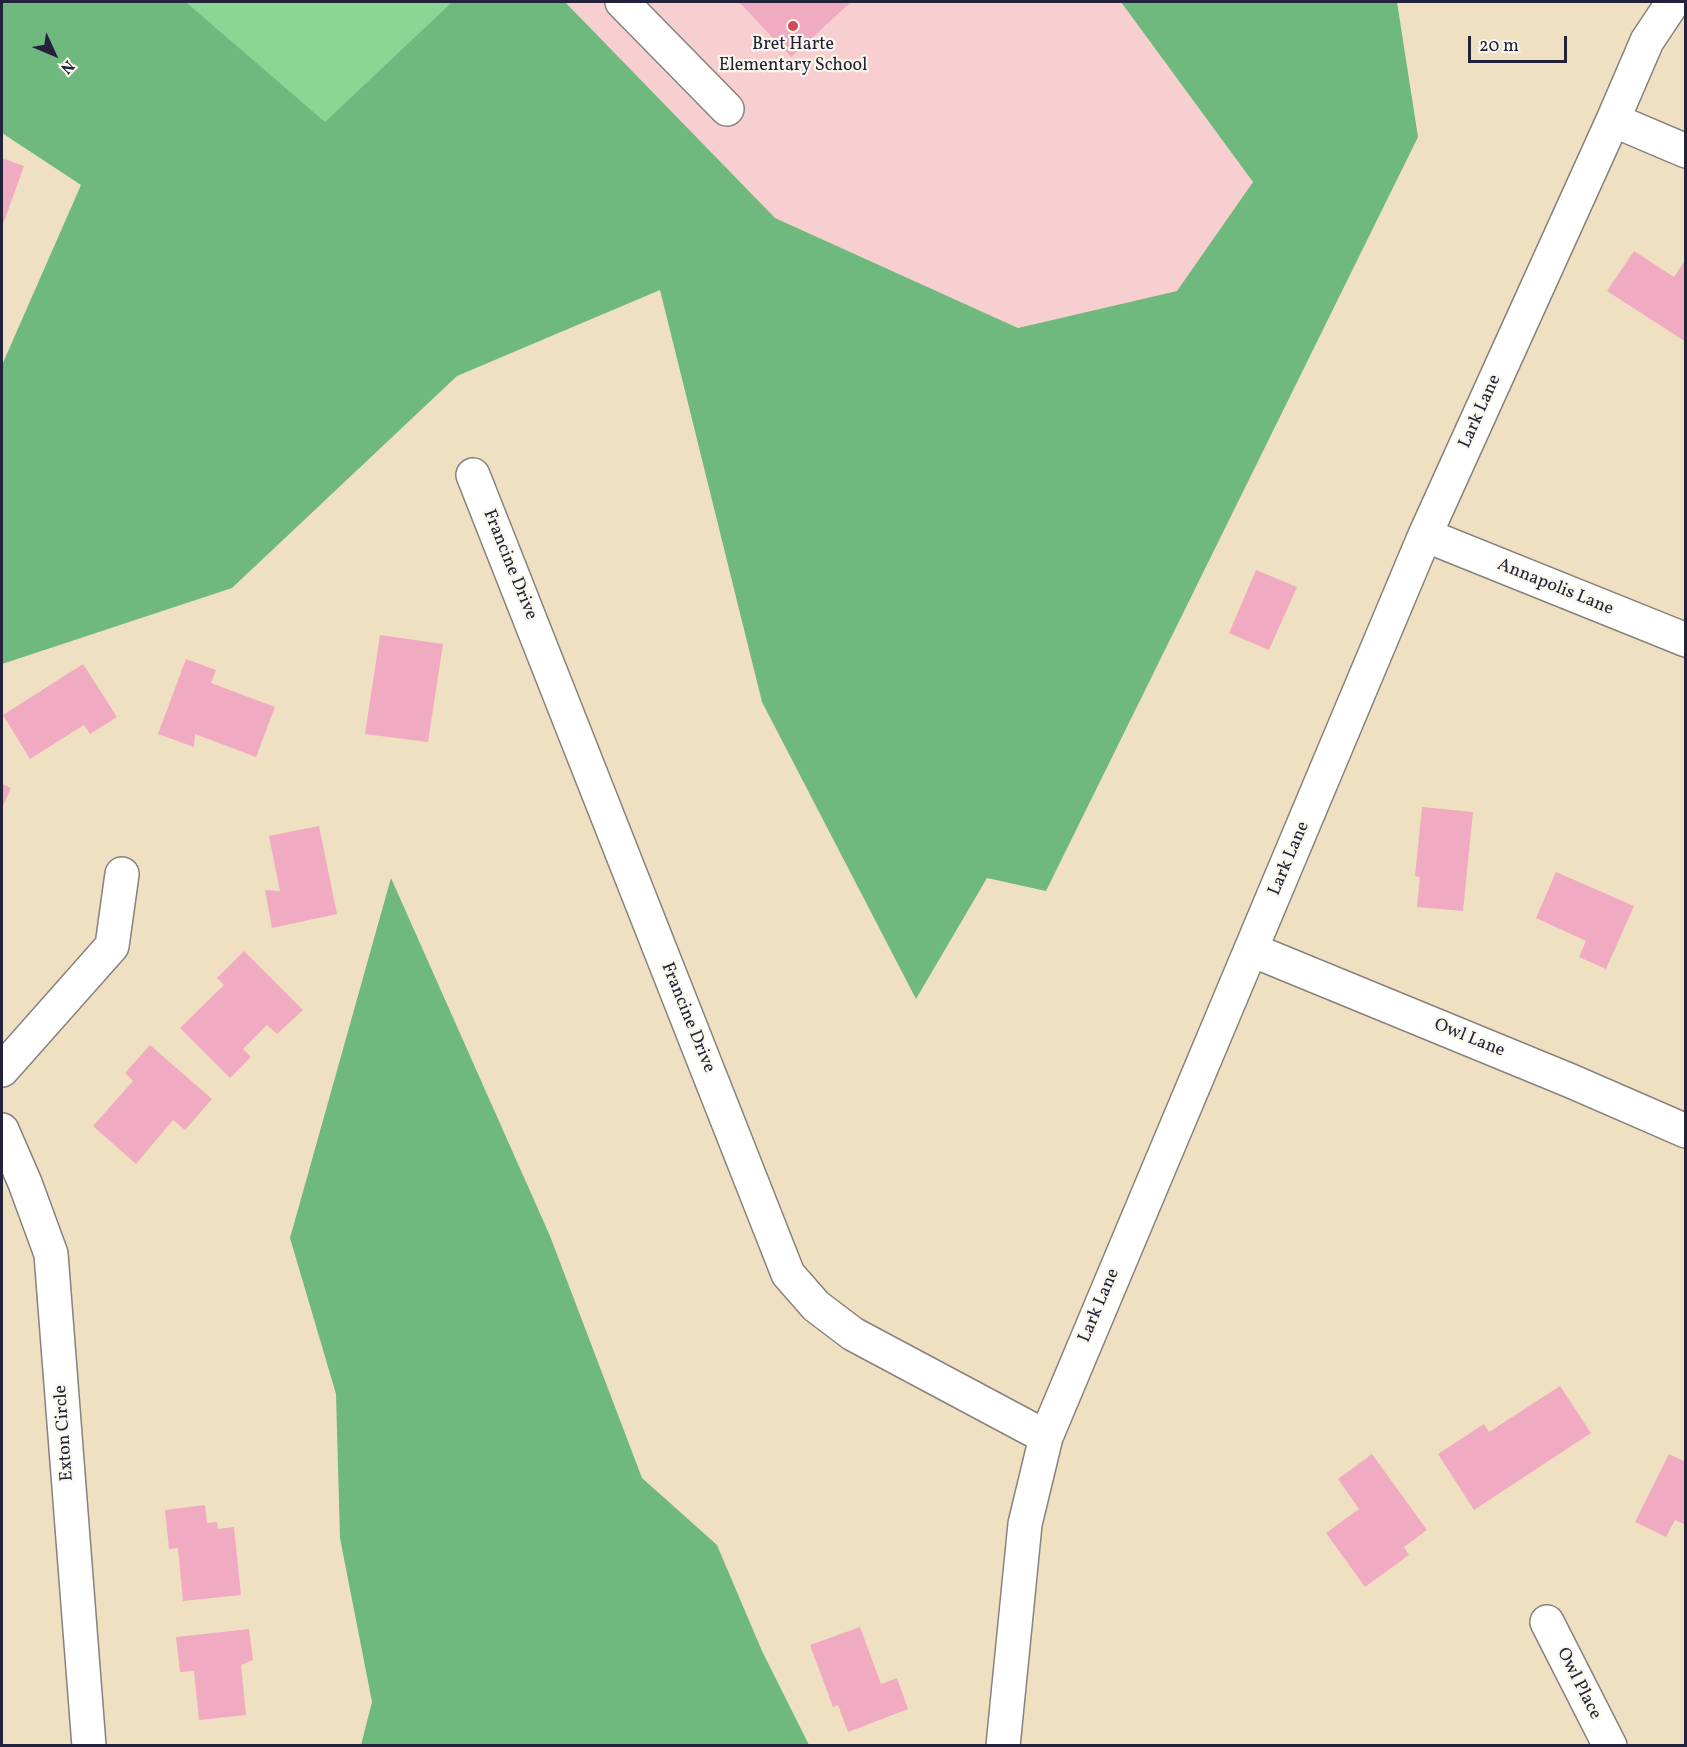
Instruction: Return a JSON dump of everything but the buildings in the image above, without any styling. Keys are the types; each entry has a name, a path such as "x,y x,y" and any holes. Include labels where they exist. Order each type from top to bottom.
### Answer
{"street":[{"path":"622,2 727,109"},
{"name":"Lark Lane","path":"1003,1746 1025,1524 1046,1437 1425,535 1647,41 1672,2"},
{"path":"1613,120 1686,151"},
{"name":"Francine Drive","path":"473,475 788,1274 816,1306 853,1334 1046,1437"},
{"name":"Annapolis Lane","path":"1425,535 1686,640"},
{"path":"2,1070 112,946 122,874"},
{"name":"Owl Lane","path":"1252,950 1686,1131"},
{"name":"Exton Circle","path":"2,1130 25,1183 51,1254 89,1746"},
{"name":"Owl Place","path":"1547,1622 1610,1746"}],"shaded area":[{"path":"565,2 1121,2 1253,182 1177,291 1018,328 775,218"}],"green space":[{"path":"2,2 186,2 325,122 452,2 565,2 775,218 1018,328 1177,291 1253,182 1121,2 1397,2 1418,137 1046,891 987,878 916,999 762,702 660,290 457,376 232,588 2,664 2,365 81,185 2,133"},
{"path":"186,2 452,2 325,123"},
{"path":"391,878 550,1236 642,1478 717,1545 762,1651 809,1745 361,1745 372,1702 340,1538 336,1394 290,1238"}],"place":[{"name":"Bret Harte Elementary School","path":"793,26"}]}
